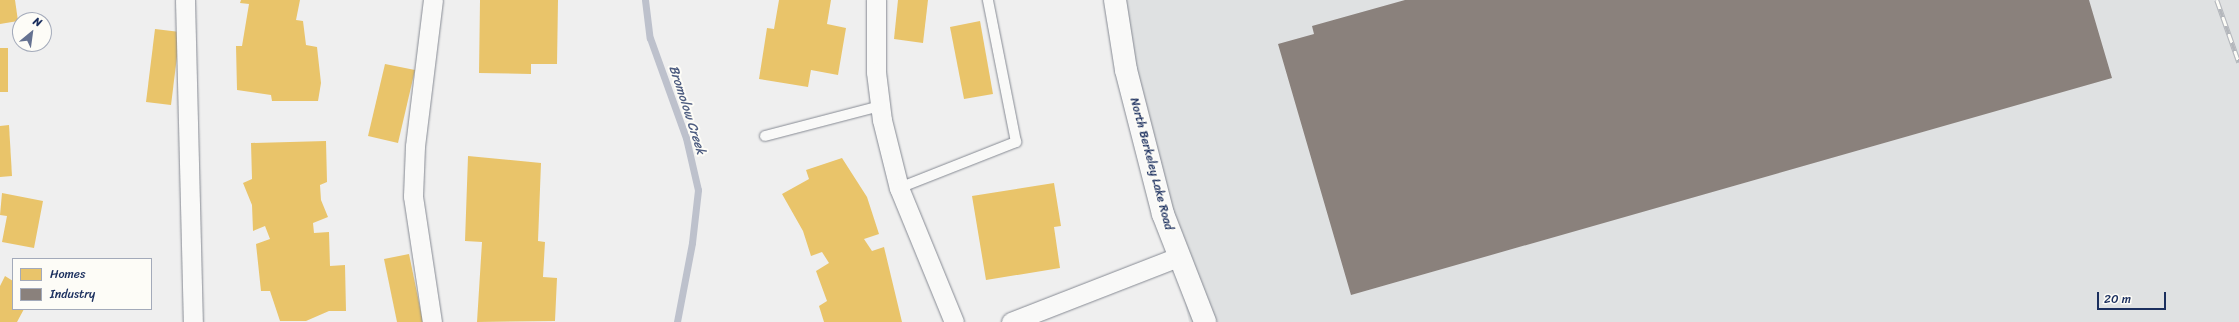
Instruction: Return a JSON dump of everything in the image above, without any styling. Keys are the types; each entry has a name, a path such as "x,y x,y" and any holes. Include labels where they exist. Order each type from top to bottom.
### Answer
{"street":[{"path":"185,0 193,322"},
{"path":"432,322 413,196 415,146 433,0"},
{"path":"876,0 880,106 899,188 954,322"},
{"name":"North Berkeley Lake Road","path":"1115,0 1126,70 1163,214 1178,257 1205,322"},
{"path":"1011,322 1178,257"}],"lane":[{"path":"899,188 1016,142 988,0"},
{"path":"765,136 880,106"}],"shaded area":[{"path":"1122,0 2239,0 2239,322 1189,322"}],"building: Homes":[{"path":"0,0 15,0 17,12 12,12 12,22 0,24"},
{"path":"241,0 300,0 296,20 303,21 306,45 317,47 321,83 318,101 272,101 271,95 237,90 236,46 242,46 249,4 240,3"},
{"path":"480,0 558,0 557,64 531,64 531,74 479,73"},
{"path":"779,0 831,0 827,24 846,28 838,75 811,70 808,87 759,79 767,28 774,29"},
{"path":"898,0 928,0 923,43 894,39"},
{"path":"980,21 993,94 964,99 950,27"},
{"path":"155,29 180,32 171,105 146,102"},
{"path":"0,48 8,48 8,92 0,92"},
{"path":"385,64 415,70 398,143 368,136"},
{"path":"9,125 12,176 0,177 0,126"},
{"path":"326,141 327,182 320,185 321,200 328,217 313,223 314,233 329,232 330,266 345,265 346,311 329,311 306,321 280,321 270,291 261,291 256,244 270,239 265,226 253,231 252,205 243,183 252,179 251,143"},
{"path":"468,156 541,163 538,241 545,242 543,277 557,278 555,321 477,322 482,242 465,241"},
{"path":"842,158 867,197 879,234 864,239 872,251 884,247 902,322 824,322 819,306 827,301 816,271 829,263 822,252 811,256 803,231 782,194 809,179 806,170"},
{"path":"1054,183 1061,226 1054,227 1060,268 986,280 972,196"},
{"path":"2,193 43,201 34,248 2,242 7,216 0,215"},
{"path":"409,254 423,322 397,322 384,259"},
{"path":"5,276 12,280 12,310 23,310 17,322 0,322 0,286"}],"building: Industry":[{"path":"1405,0 2089,0 2112,78 1351,295 1278,44 1314,34 1312,26"}],"waterway":[{"name":"Bromolow Creek","path":"645,0 650,38 686,138 698,190 692,243 677,322"}],"railway":[{"path":"2217,0 2239,62"}]}
